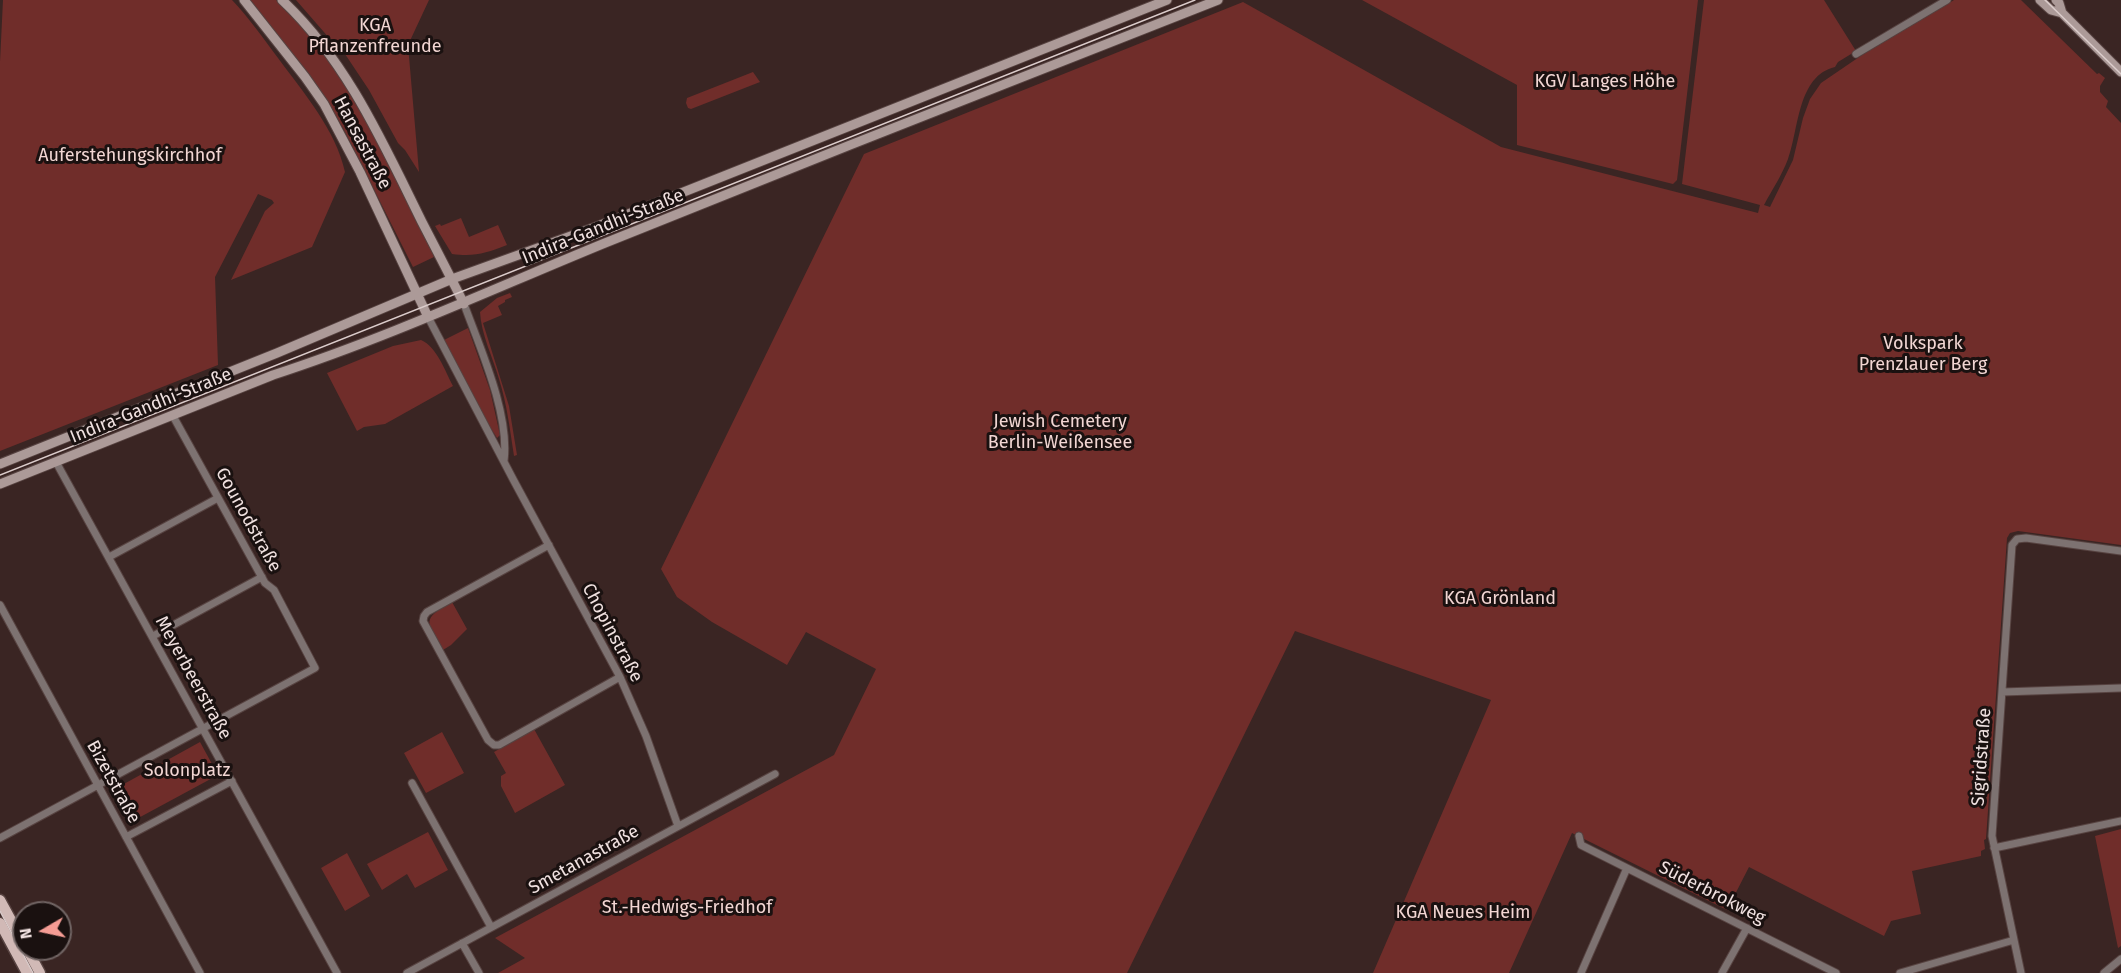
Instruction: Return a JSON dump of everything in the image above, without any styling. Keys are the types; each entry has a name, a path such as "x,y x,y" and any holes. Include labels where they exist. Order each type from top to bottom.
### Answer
{"main road":[{"name":"Hansastraße","path":"243,0 324,104 360,172 428,317"},
{"name":"Hansastraße","path":"282,0 311,31 341,69 362,102 464,303"},
{"name":"Indira-Gandhi-Straße","path":"0,464 277,353 452,279 593,228 1167,0"},
{"name":"Indira-Gandhi-Straße","path":"0,484 273,375 317,361 464,303 600,246 1218,0"},
{"path":"2040,0 2051,10 2062,13 2120,69"},
{"path":"2056,0 2062,13"},
{"path":"593,228 600,246"},
{"path":"0,900 12,922"},
{"path":"0,923 27,973"}],"street":[{"path":"1856,54 1947,0"},
{"name":"Chopinstraße","path":"464,303 496,396 506,448 504,461"},
{"name":"Chopinstraße","path":"428,317 620,677 646,736 678,826"},
{"name":"Gounodstraße","path":"173,416 265,584 274,590 315,668 203,728"},
{"name":"Meyerbeerstraße","path":"56,462 337,973"},
{"path":"109,557 218,498"},
{"name":"Sigridstraße","path":"2021,973 1992,836 2011,559 2015,541 2026,538 2121,551"},
{"path":"549,545 436,607 423,616 423,621 488,740 494,746 620,677"},
{"path":"153,636 262,577"},
{"name":"Bizetstraße","path":"0,605 200,973"},
{"path":"2002,692 2121,688"},
{"path":"0,838 203,728"},
{"name":"Smetanastraße","path":"407,973 775,774"},
{"path":"126,837 232,781"},
{"path":"412,783 491,927"},
{"path":"1994,849 2121,821"},
{"name":"Süderbrokweg","path":"1579,836 1581,845 1836,973"},
{"path":"1581,973 1627,868"},
{"path":"1722,973 1747,928"},
{"path":"1900,973 2014,940"},
{"path":"462,943 479,973"},
{"path":"2104,973 2121,959"}],"green space":[{"name":"Auferstehungskirchhof","path":"3,0 232,0 256,28 318,112 341,156 345,172 312,247 231,280 265,211 274,203 258,194 215,277 218,365 0,451 0,62"},
{"path":"250,0 276,0 315,42 332,65 377,139 424,231 434,257 413,267 343,128 312,78"},
{"name":"KGA Pflanzenfreunde","path":"296,0 429,0 408,45 419,172 398,143 369,90 335,39 330,39"},
{"name":"KGV Langes Höhe","path":"1362,0 1698,0 1677,180 1673,184 1517,145 1517,85"},
{"path":"1704,0 1824,0 1856,51 1838,62 1835,67 1823,72 1806,92 1788,159 1764,205 1770,207 1793,160 1810,99 1821,83 1865,53 1954,0 2021,0 2097,74 2105,78 2100,86 2100,92 2108,101 2106,107 2121,123 2121,545 2018,531 2010,533 2007,538 1985,849 1981,851 1981,856 1912,871 1921,914 1891,921 1884,936 1749,867 1727,910 1572,833 1509,973 1373,973 1491,700 1295,631 1127,973 498,973 525,958 495,938 834,755 876,669 806,632 787,665 712,622 677,597 661,569 864,154 1243,2 1501,147 1758,213 1760,205 1682,184"},
{"path":"753,72 760,82 691,109 688,108 687,98"},
{"path":"461,218 469,237 498,225 507,245 480,254 452,254 435,226"},
{"path":"510,293 512,297 498,306 502,315 483,323 509,406 517,455 514,456 504,398 485,337 480,312 497,298"},
{"path":"468,328 490,390 500,435 497,438 444,340"},
{"path":"421,340 432,348 453,386 385,424 364,427 357,431 327,373 393,346"},
{"path":"452,602 467,629 443,650 430,627 430,622 435,613"},
{"path":"534,729 565,785 515,813 501,786 501,776 506,773 494,752"},
{"path":"442,732 464,773 426,793 404,753"},
{"name":"Solonplatz","path":"200,742 218,775 131,822 113,790"},
{"path":"2121,829 2121,946 2118,948 2095,836"},
{"path":"428,832 448,870 415,888 407,874 382,890 367,864"},
{"path":"347,853 370,896 345,911 321,868"}],"tram line":[{"path":"0,475 1195,0"},
{"path":"2045,0 2121,74"},
{"path":"0,911 33,973"}],"park label":[{"name":"Volkspark Prenzlauer Berg","path":"1923,354"},
{"name":"Jewish Cemetery Berlin-Weißensee","path":"1060,432"},
{"name":"KGA Grönland","path":"1500,599"},
{"name":"St.-Hedwigs-Friedhof","path":"687,908"},
{"name":"KGA Neues Heim","path":"1463,913"}]}
